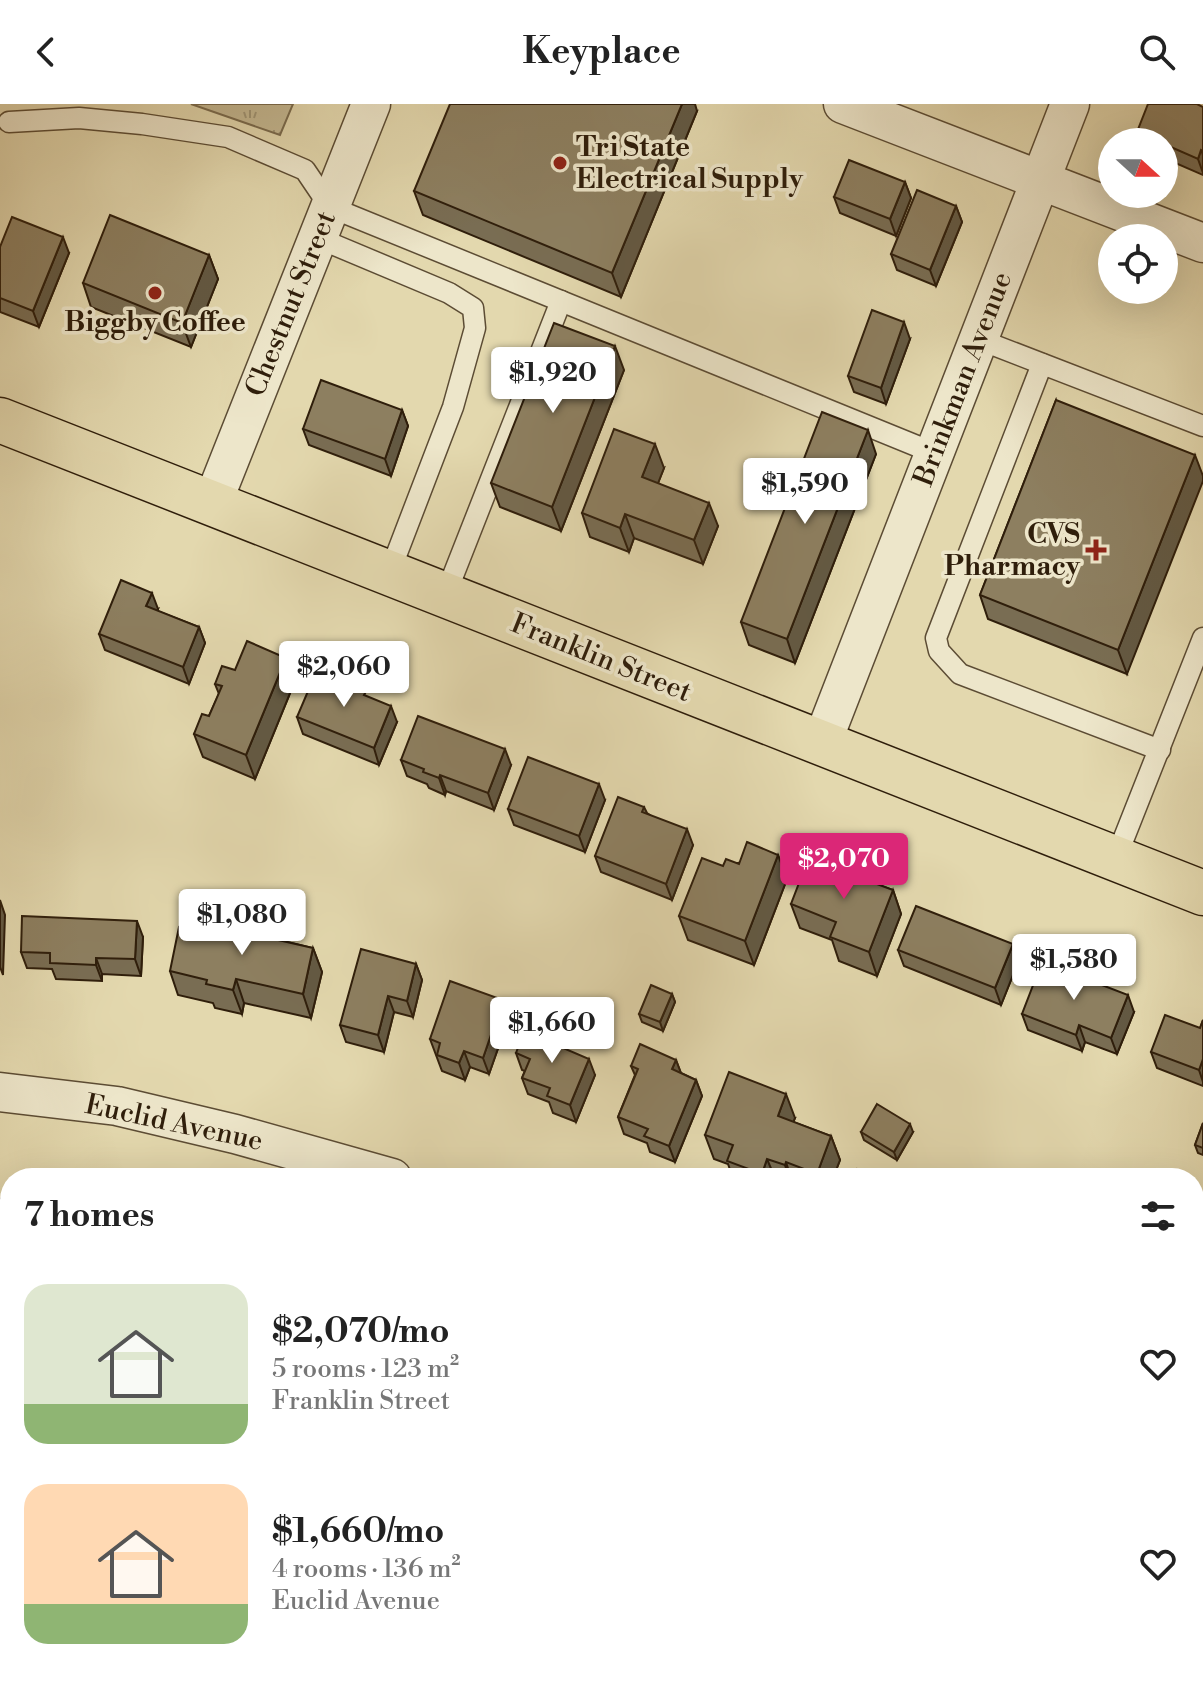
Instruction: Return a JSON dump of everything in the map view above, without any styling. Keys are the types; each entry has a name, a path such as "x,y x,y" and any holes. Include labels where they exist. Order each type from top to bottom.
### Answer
{"main road":[{"name":"Franklin Street","path":"0,420 1203,893"}],"street":[{"name":"Chestnut Street","path":"212,504 371,104"},
{"path":"843,104 1203,243"},
{"name":"Brinkman Avenue","path":"821,745 1070,104"},
{"name":"Euclid Avenue","path":"0,1092 117,1106 235,1134 356,1168"}],"lane":[{"path":"9,122 79,118 228,137 305,170 324,222 473,308 475,328 453,407 389,574"},
{"path":"324,222 561,301 934,453"},
{"path":"445,596 561,301"},
{"path":"978,339 1203,426"},
{"path":"1042,364 936,638 939,651 960,674 1160,750"},
{"path":"1116,858 1203,638"}],"green space":[{"path":"191,104 293,104 280,135"}],"building":[{"name":"Tri State Electrical Supply","path":"450,104 682,104 612,273 414,191"},
{"path":"1148,104 1197,104 1203,107 1203,151 1198,159 1178,150 1178,128 1139,128"},
{"path":"849,160 905,182 890,219 834,197"},
{"path":"917,190 956,206 930,270 891,254"},
{"name":"Biggby Coffee","path":"110,215 209,255 182,323 83,283"},
{"path":"12,217 63,237 33,311 0,298 0,247"},
{"path":"872,310 904,322 881,388 848,376"},
{"path":"554,323 615,346 552,507 491,483"},
{"path":"321,380 402,410 385,459 303,429"},
{"name":"CVS Pharmacy","path":"1056,400 1195,455 1118,650 980,595"},
{"path":"822,412 868,430 787,639 741,622"},
{"path":"614,429 655,444 642,477 709,503 694,540 625,514 620,528 582,513"},
{"path":"121,580 152,593 146,606 199,627 183,667 99,634"},
{"path":"247,641 286,658 246,755 194,734 202,714 209,716 222,686 215,684 222,666 235,670"},
{"path":"317,670 367,690 364,695 391,706 374,748 297,717"},
{"path":"418,716 505,749 488,793 423,772 424,769 401,760"},
{"path":"528,757 599,784 579,836 508,809"},
{"path":"618,797 644,807 642,812 687,829 666,884 595,856"},
{"path":"747,842 778,855 745,941 679,916 702,858 723,866 726,859 739,864"},
{"path":"809,857 840,870 842,865 876,878 874,883 893,890 869,952 830,937 836,922 791,904"},
{"path":"916,906 1013,944 995,988 898,950"},
{"path":"238,914 269,921 265,937 313,948 303,994 236,979 233,990 170,971 179,927 217,935 219,926 234,930"},
{"path":"22,916 137,921 135,959 96,958 96,965 50,963 50,953 21,952"},
{"path":"361,949 416,964 407,1001 388,996 378,1035 340,1025"},
{"path":"1042,962 1128,995 1111,1038 1079,1025 1076,1035 1022,1014"},
{"path":"450,981 503,1000 483,1058 464,1051 459,1063 437,1055 440,1043 430,1039"},
{"path":"651,985 672,994 660,1022 639,1014"},
{"path":"1165,1015 1200,1028 1203,1020 1203,1059 1199,1070 1151,1052"},
{"path":"526,1027 558,1039 556,1045 589,1059 570,1105 547,1096 550,1088 522,1078 530,1059 516,1053"},
{"path":"640,1044 676,1060 672,1069 696,1080 669,1146 644,1136 648,1129 618,1117 638,1069 631,1066"},
{"path":"729,1072 786,1094 778,1116 831,1136 819,1168 802,1168 767,1159 764,1168 746,1168 727,1161 733,1145 705,1135"},
{"path":"877,1104 910,1124 894,1152 861,1132"},
{"path":"1203,1123 1203,1148 1195,1145"}],"place":[{"name":"Tri State Electrical Supply","path":"560,163"},
{"name":"Biggby Coffee","path":"155,293"},
{"name":"CVS Pharmacy","path":"1096,550"}]}
